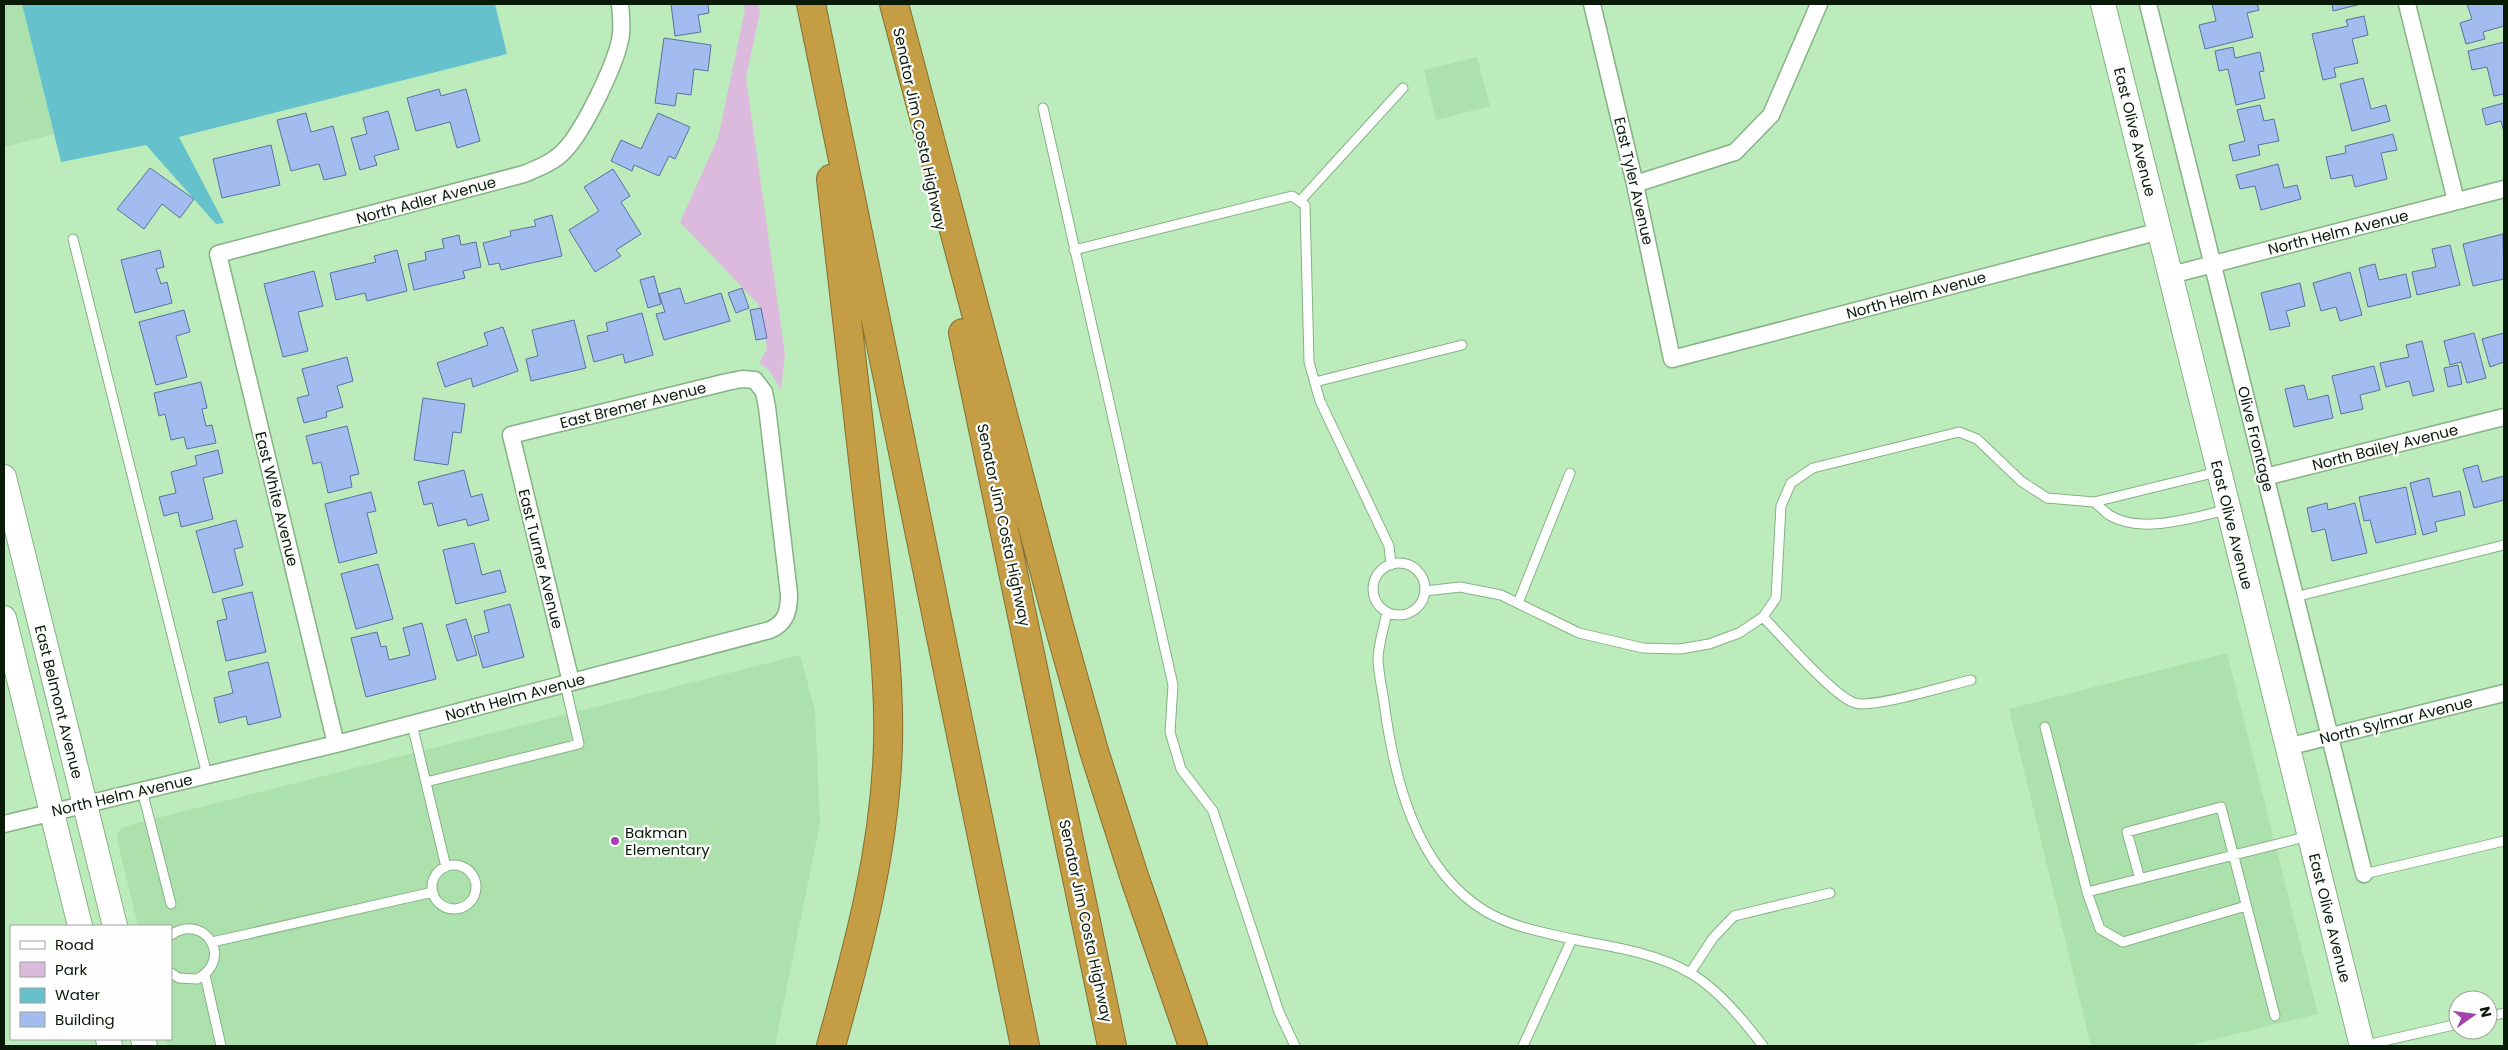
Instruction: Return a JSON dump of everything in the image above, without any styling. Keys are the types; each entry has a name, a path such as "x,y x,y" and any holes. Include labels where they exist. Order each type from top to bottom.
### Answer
{"highway":[{"path":"811,4 881,616 888,743 884,806 876,868 865,923 831,1046"},
{"path":"811,4 1025,1046"},
{"path":"894,4 1056,616 1094,751 1135,879 1193,1046"},
{"name":"Senator Jim Costa Highway","path":"894,4 1112,1046"}],"main road":[{"name":"East Olive Avenue","path":"2103,4 2362,1046"},
{"name":"East Belmont Avenue","path":"4,477 115,925"},
{"path":"4,618 80,925"}],"street":[{"name":"North Adler Avenue","path":"218,254 524,174 563,153 577,136 617,52 621,35 620,4"},
{"name":"East Tyler Avenue","path":"1592,4 1636,184 1672,359"},
{"path":"1636,184 1735,152 1771,115 1819,4"},
{"name":"Olive Frontage","path":"2148,4 2364,874"},
{"path":"2408,4 2456,201"},
{"name":"North Helm Avenue","path":"2171,275 2504,189"},
{"name":"North Helm Avenue","path":"1672,359 2160,231"},
{"name":"East White Avenue","path":"218,254 336,744"},
{"name":"East Bremer Avenue","path":"512,435 726,382 742,379 755,380"},
{"name":"North Helm Avenue","path":"4,824 336,744 770,630 779,626 786,617 789,594 767,407 764,392 755,380"},
{"name":"North Bailey Avenue","path":"2265,477 2504,417"},
{"name":"East Turner Avenue","path":"512,435 568,683"},
{"name":"North Sylmar Avenue","path":"2287,747 2504,693"}],"lane":[{"path":"1300,201 1404,88"},
{"path":"1042,108 1173,685 1170,732 1181,769 1213,811 1279,1012 1295,1046"},
{"path":"1074,250 1292,196 1305,205 1308,224 1309,362 1320,401 1389,546 1390,564"},
{"path":"73,239 207,775"},
{"path":"1315,382 1462,346"},
{"path":"1425,591 1460,587 1501,595 1579,633 1643,648 1680,649 1709,644 1739,633 1763,617 1776,598 1781,506 1791,483 1813,468 1960,432 1977,439 2021,481 2047,498 2094,502 2219,471"},
{"path":"1518,603 1570,473"},
{"path":"2094,502 2110,515 2125,521 2144,524 2189,518 2228,509"},
{"path":"2295,597 2504,545"},
{"path":"1399,563 1415,569 1424,583 1425,591 1418,607 1404,615 1387,612 1380,607 1373,592 1377,575 1390,564 1399,563"},
{"path":"1387,612 1378,657 1390,746 1408,810 1438,868 1470,898 1513,926 1650,956 1690,973 1722,999 1763,1046"},
{"path":"1763,617 1836,691 1856,704 1889,701 1971,680"},
{"path":"426,782 579,744 568,683"},
{"path":"412,724 446,867"},
{"path":"2045,726 2087,892 2100,929 2123,942 2246,906"},
{"path":"142,790 171,904"},
{"path":"2140,878 2127,832 2221,807 2275,1016"},
{"path":"2087,892 2309,836"},
{"path":"2364,874 2504,841"},
{"path":"460,866 472,874 475,881 474,896 464,906 450,909 438,902 433,892 435,876 446,867 460,866"},
{"path":"212,942 433,892"},
{"path":"1690,973 1713,938 1734,916 1830,893"},
{"path":"172,934 177,931 193,928 207,936 212,942 214,960 205,975 188,980 172,973"},
{"path":"1523,1046 1572,939"},
{"path":"205,975 221,1046"},
{"path":"2362,1046 2448,1026"}],"shaded area":[{"path":"4,4 22,4 54,134 4,147"},
{"path":"1477,57 1490,106 1436,120 1424,70"},
{"path":"2227,653 2318,1014 2187,1046 2091,1046 2009,709"},
{"name":"Bakman Elementary","path":"800,655 815,710 820,823 775,1046 168,1046 166,1040 172,1040 172,925 138,925 117,840 118,832 122,827"}],"green space":[{"path":"743,4 758,4 760,12 746,78 785,354 781,390 769,370 759,363 767,349 759,305 680,222 718,138 745,10"}],"water":[{"path":"22,4 495,4 507,54 179,137 224,223 216,224 146,145 61,162"}],"building":[{"path":"671,4 708,4 709,13 698,15 701,32 675,36"},
{"path":"2212,4 2257,4 2259,10 2247,13 2253,37 2205,49 2199,25 2216,21"},
{"path":"2332,4 2361,4 2333,11"},
{"path":"2467,4 2504,4 2504,26 2483,32 2485,39 2466,44 2460,23 2472,19"},
{"path":"2364,16 2368,35 2352,39 2358,63 2334,68 2336,77 2323,80 2312,34 2348,26 2346,20"},
{"path":"664,38 711,45 708,71 694,69 691,95 677,93 675,106 655,103"},
{"path":"2504,42 2504,94 2494,96 2487,67 2472,70 2468,51"},
{"path":"2233,47 2235,58 2260,52 2264,71 2259,72 2265,98 2236,105 2228,69 2219,71 2215,51"},
{"path":"2363,78 2371,109 2386,105 2390,121 2352,131 2340,84"},
{"path":"439,89 441,96 466,89 480,141 457,148 450,122 416,131 407,98"},
{"path":"2504,103 2504,132 2501,121 2486,125 2482,109"},
{"path":"2260,105 2264,121 2274,119 2279,141 2258,145 2260,155 2233,161 2229,145 2245,141 2237,110"},
{"path":"388,111 399,149 374,156 377,165 360,170 351,138 367,134 363,118"},
{"path":"306,113 311,132 333,126 346,175 324,180 319,164 291,171 277,120"},
{"path":"658,113 690,127 675,159 669,156 659,176 634,165 632,171 611,161 621,140 641,149"},
{"path":"2393,134 2397,150 2381,153 2387,179 2355,187 2352,175 2331,179 2326,157 2346,153 2345,146"},
{"path":"271,145 280,185 222,198 213,159"},
{"path":"2278,164 2284,188 2297,185 2301,199 2261,210 2255,186 2240,189 2236,175"},
{"path":"150,168 194,199 180,218 162,204 144,229 117,209"},
{"path":"613,169 630,196 621,202 641,234 616,250 621,256 595,272 569,230 599,211 584,187"},
{"path":"552,215 562,256 501,270 499,263 489,265 483,243 511,236 510,231 536,226 534,220"},
{"path":"2503,234 2504,279 2473,286 2463,244"},
{"path":"459,235 461,245 476,242 481,267 463,271 465,278 414,290 408,264 426,260 425,252 444,248 442,239"},
{"path":"2450,245 2460,285 2417,295 2412,272 2436,267 2432,249"},
{"path":"160,250 164,267 156,269 161,284 167,282 172,303 135,313 121,260"},
{"path":"397,250 407,291 367,301 365,293 336,300 330,273 376,262 374,256"},
{"path":"2375,264 2379,280 2406,274 2411,297 2368,307 2359,268"},
{"path":"314,271 323,306 298,312 308,351 283,357 264,284"},
{"path":"2350,272 2362,315 2340,321 2336,307 2321,311 2313,283"},
{"path":"654,276 661,304 648,308 640,280"},
{"path":"2300,283 2305,306 2286,311 2290,326 2270,330 2261,293"},
{"path":"680,288 685,304 721,293 730,321 664,340 656,314 665,312 659,294"},
{"path":"742,288 749,308 736,313 728,293"},
{"path":"761,308 767,338 756,340 750,310"},
{"path":"184,310 190,332 176,336 187,377 156,385 139,322"},
{"path":"642,313 653,355 625,363 623,354 594,362 587,336 608,331 606,323"},
{"path":"574,320 586,368 531,381 526,359 538,356 532,330"},
{"path":"503,327 518,371 473,387 471,378 445,387 437,363 488,345 484,333"},
{"path":"2474,333 2486,378 2467,383 2461,362 2450,365 2444,341"},
{"path":"2504,333 2504,362 2490,367 2482,339"},
{"path":"2422,341 2434,391 2413,396 2409,381 2386,387 2380,363 2409,357 2406,345"},
{"path":"347,357 353,381 337,386 343,407 326,412 327,417 304,423 297,398 309,395 302,369"},
{"path":"2458,365 2462,384 2448,387 2444,368"},
{"path":"2374,366 2380,390 2360,395 2363,409 2341,414 2332,376"},
{"path":"201,382 207,408 202,409 206,426 212,425 216,443 187,449 184,437 171,440 165,414 159,416 154,393"},
{"path":"2304,385 2308,400 2328,395 2333,418 2294,427 2285,389"},
{"path":"423,398 465,404 461,433 453,432 448,465 414,460"},
{"path":"347,426 359,474 350,476 352,487 328,493 321,462 313,464 306,436"},
{"path":"218,450 223,473 203,478 213,519 181,527 178,512 164,516 159,497 176,493 171,472 197,465 195,456"},
{"path":"2478,465 2482,482 2504,476 2504,500 2474,508 2463,469"},
{"path":"464,470 471,497 482,494 489,520 468,526 466,519 438,526 432,503 424,505 418,482"},
{"path":"2429,478 2433,497 2460,491 2465,515 2435,522 2437,531 2423,535 2410,483"},
{"path":"2406,487 2416,534 2376,543 2370,520 2364,521 2359,497"},
{"path":"371,492 376,511 367,513 377,553 339,563 325,504"},
{"path":"2327,503 2328,510 2355,503 2367,553 2332,561 2325,529 2312,532 2307,508"},
{"path":"236,520 243,547 234,549 243,585 213,593 196,531"},
{"path":"474,543 482,575 500,570 506,592 456,604 443,550"},
{"path":"378,564 393,619 356,629 341,574"},
{"path":"252,592 266,652 226,661 217,621 227,619 222,599"},
{"path":"510,604 524,657 483,668 474,636 489,632 484,611"},
{"path":"466,619 477,655 457,661 446,625"},
{"path":"422,623 436,679 366,697 351,638 377,632 381,647 386,646 389,660 410,655 403,628"},
{"path":"268,662 281,717 248,725 246,716 219,723 214,698 233,693 228,672"}],"place":[{"name":"Bakman Elementary","path":"615,841"}]}
